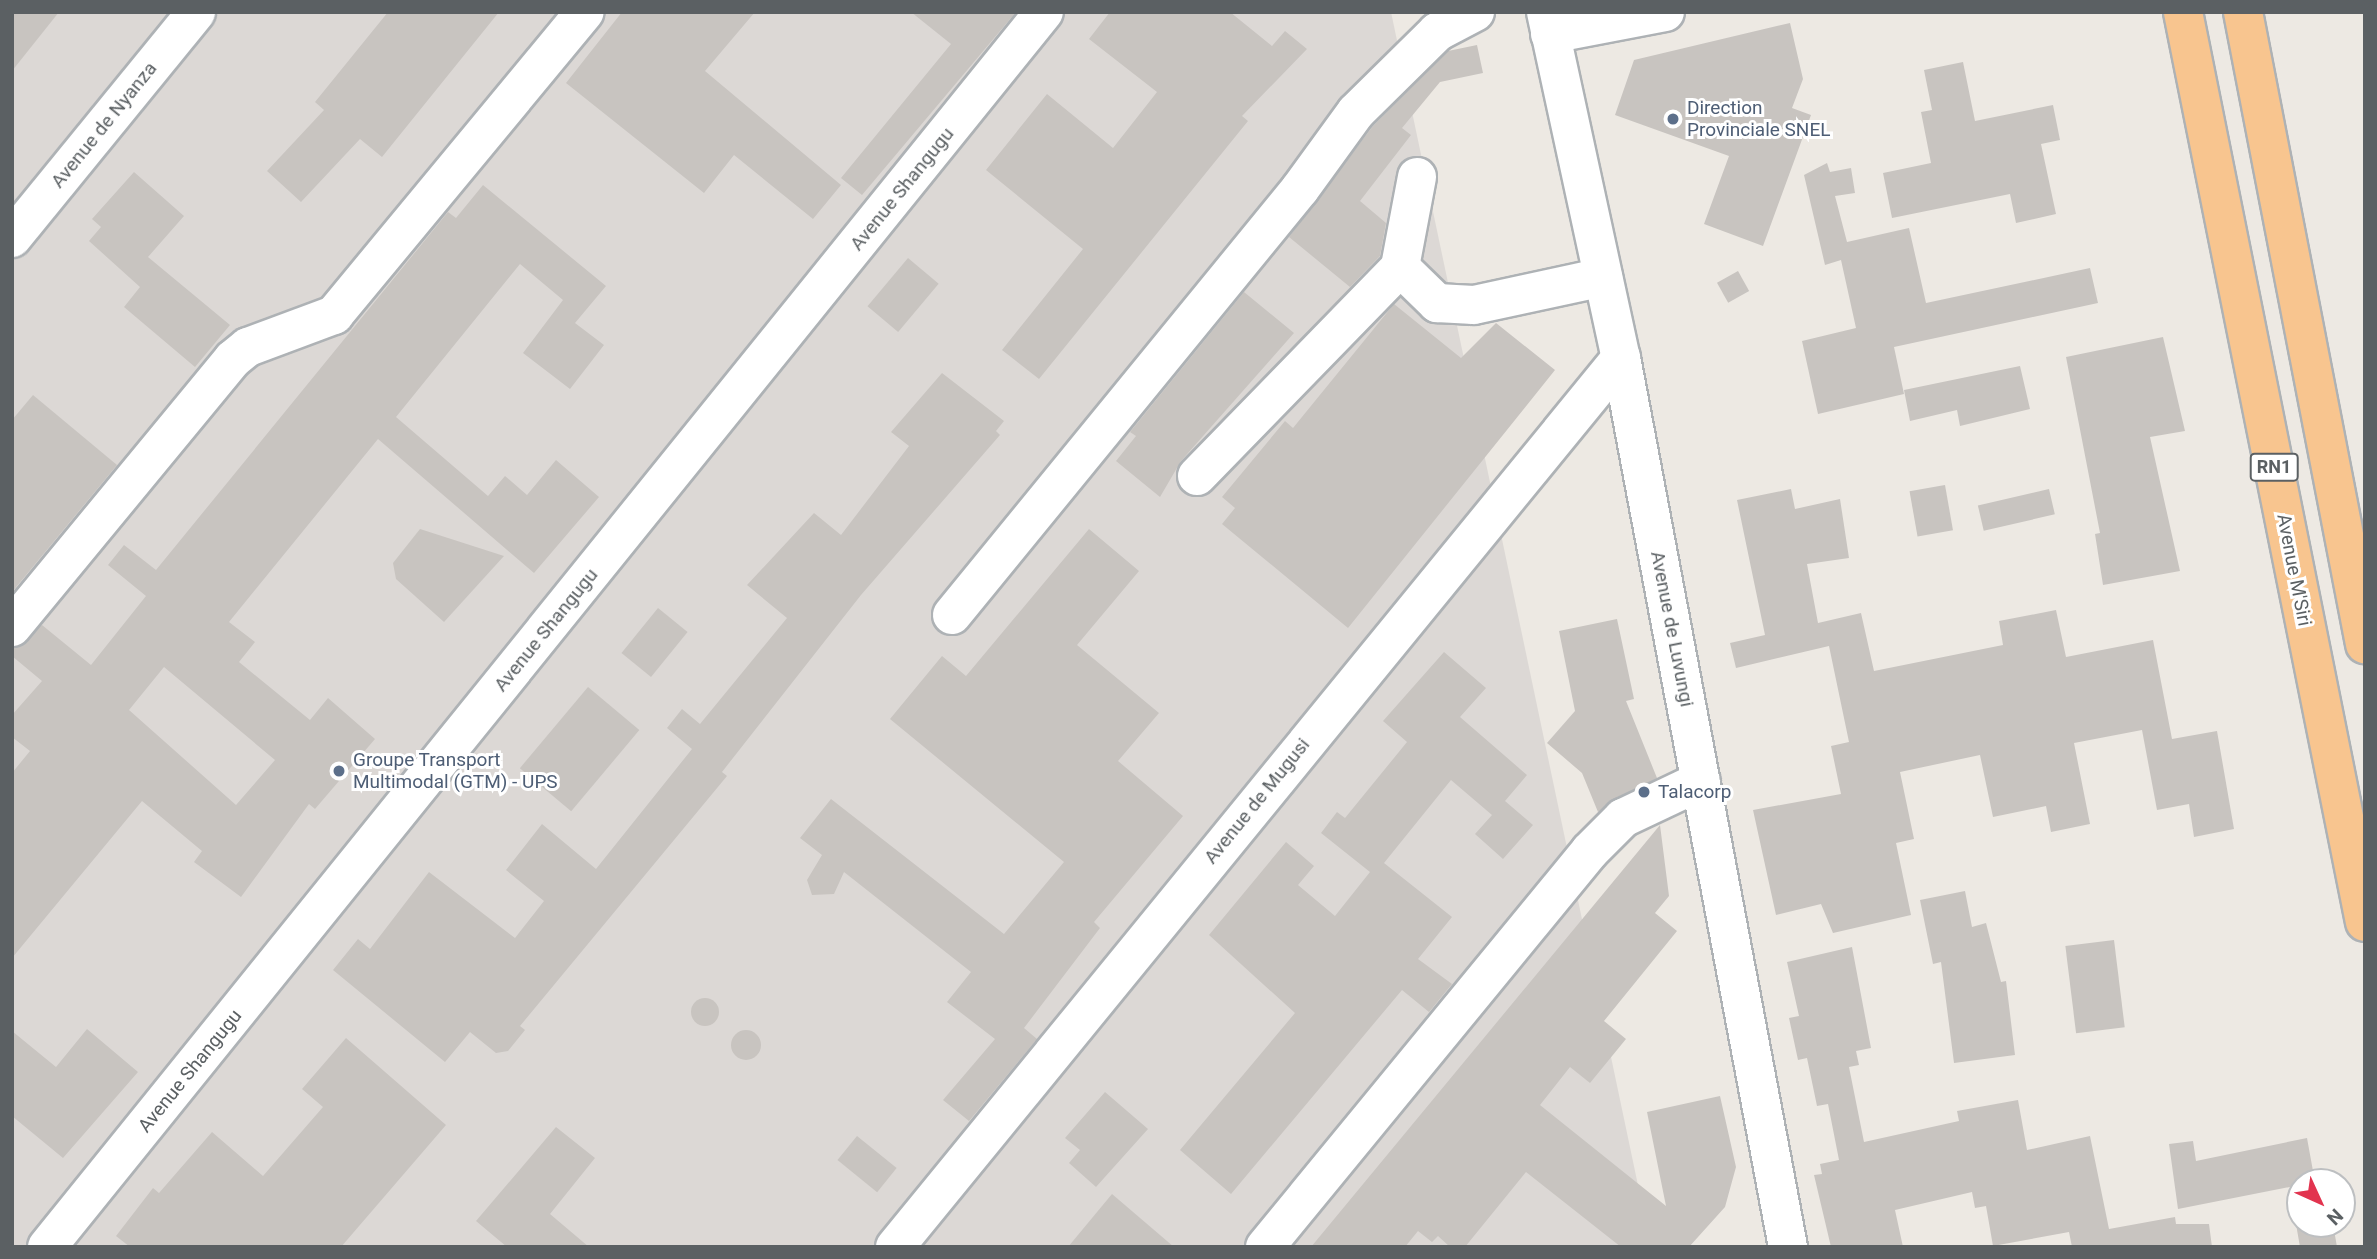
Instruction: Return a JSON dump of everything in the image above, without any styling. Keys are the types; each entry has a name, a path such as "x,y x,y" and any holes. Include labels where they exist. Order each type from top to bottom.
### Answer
{"highway":[{"name":"Avenue M'Siri","path":"2183,12 2365,922"},
{"name":"RN1","path":"2243,12 2365,644"}],"street":[{"name":"Avenue de Nyanza","path":"12,238 196,12"},
{"path":"12,627 233,359 248,347 334,315 585,12"},
{"name":"Avenue Shangugu","path":"47,1247 1044,12"},
{"path":"952,615 1300,189 1356,111 1437,32 1475,12"},
{"path":"1548,23 1665,12"},
{"name":"Avenue de Luvungi","path":"1548,23 1621,358 1785,1244"},
{"path":"1197,476 1400,267 1417,177"},
{"path":"1400,267 1437,303 1463,304 1603,277"},
{"name":"Avenue de Mugusi","path":"895,1247 1621,358"},
{"path":"1265,1247 1590,850 1623,818 1701,781"}],"shaded area":[{"path":"12,12 1391,12 1651,1247 12,1247"}],"building":[{"path":"12,12 59,12 12,71"},
{"path":"388,12 499,12 382,157 360,139 301,202 267,171 324,110 315,102"},
{"path":"622,12 755,12 705,71 841,185 813,219 734,155 704,193 566,83"},
{"path":"911,12 1016,12 862,195 841,178 951,44"},
{"path":"1110,12 1230,12 1272,46 1285,31 1307,49 1242,116 1248,121 1039,379 1002,350 1083,249 986,170 1047,94 1113,148 1157,92 1089,39"},
{"path":"1790,23 1803,79 1792,108 1811,115 1763,246 1704,224 1729,156 1615,115 1634,60"},
{"path":"1477,45 1483,73 1440,82 1402,128 1411,135 1360,201 1386,223 1380,256 1350,287 1289,237 1373,126 1448,51"},
{"path":"1963,62 1975,121 2053,105 2060,140 2041,144 2056,214 2016,223 2010,194 1892,218 1883,173 1931,163 1921,112 1932,110 1924,70"},
{"path":"1827,163 1830,172 1851,168 1855,193 1835,196 1847,242 1909,228 1926,303 2090,268 2098,303 1894,347 1904,394 1818,414 1802,341 1856,328 1841,260 1825,265 1804,175"},
{"path":"134,172 184,216 148,257 230,325 195,367 124,307 140,287 89,241 101,227 92,219"},
{"path":"483,185 606,286 575,323 604,345 570,389 523,353 563,300 520,264 396,417 488,496 505,476 527,495 556,460 599,497 534,573 378,439 229,622 255,642 239,662 310,720 328,698 375,739 315,809 309,804 241,897 194,862 202,851 142,801 12,958 12,773 30,751 12,737 12,715 42,681 12,656 12,648 42,625 91,665 146,596 108,565 124,545 156,570 448,212 456,218","holes":["164,667 275,760 236,805 129,710"]},
{"path":"908,258 939,284 898,332 868,306"},
{"path":"1738,271 1749,291 1728,303 1717,283"},
{"path":"1244,292 1294,333 1181,461 1160,497 1116,461 1136,436 1130,432"},
{"path":"1394,304 1461,358 1496,323 1555,370 1348,628 1222,524 1235,508 1222,497 1285,421 1293,428"},
{"path":"2163,337 2185,431 2150,437 2180,571 2103,585 2095,534 2100,533 2066,357"},
{"path":"2020,366 2030,409 1960,426 1957,410 1910,421 1904,390"},
{"path":"942,373 1004,421 996,431 1000,435 861,595 722,772 727,776 520,1026 525,1030 508,1051 496,1053 470,1032 445,1062 333,970 358,939 370,949 429,872 515,938 544,901 506,870 542,824 596,869 692,749 667,728 682,709 700,724 787,618 747,585 814,513 841,535 909,446 891,432"},
{"path":"33,395 117,465 12,592 12,420"},
{"path":"1945,485 1953,530 1918,537 1910,491"},
{"path":"1791,489 1795,509 1840,499 1849,558 1807,564 1818,623 1861,613 1874,671 2003,645 1999,621 2056,610 2066,657 2153,640 2172,739 2217,731 2234,829 2194,837 2189,804 2157,810 2142,730 2074,743 2090,824 2051,832 2046,806 1993,817 1980,755 1900,772 1914,839 1896,843 1911,915 1833,933 1821,904 1776,915 1753,810 1841,794 1831,746 1849,742 1829,646 1736,668 1730,643 1765,635 1737,500"},
{"path":"2049,489 2055,514 1984,531 1978,505"},
{"path":"420,529 504,556 444,622 396,579 393,563"},
{"path":"1089,529 1139,571 1077,645 1159,713 1118,761 1183,816 1094,922 1100,928 1024,1028 1037,1039 969,1121 943,1100 995,1039 947,1002 971,972 844,872 834,894 812,895 807,880 822,855 800,838 831,799 1004,934 1064,862 890,719 942,656 966,676"},
{"path":"658,608 688,632 651,677 621,653"},
{"path":"1617,619 1634,699 1626,701 1657,778 1598,812 1582,773 1547,743 1575,711 1559,631"},
{"path":"1444,652 1486,688 1460,717 1527,775 1505,801 1533,825 1503,859 1475,834 1492,815 1451,780 1384,863 1452,917 1418,959 1452,984 1429,1012 1402,990 1231,1194 1180,1150 1295,1013 1209,935 1286,842 1314,866 1298,885 1335,916 1370,872 1321,833 1337,812 1345,818 1407,742 1383,721"},
{"path":"588,687 639,730 571,811 520,768"},
{"path":"1660,825 1669,896 1655,913 1677,931 1604,1021 1626,1039 1590,1083 1570,1067 1540,1105 1666,1206 1647,1112 1720,1096 1736,1167 1725,1207 1689,1247 1621,1247 1526,1172 1465,1247 1450,1247 1438,1236 1432,1242 1418,1231 1405,1247 1311,1247"},
{"path":"1965,891 1972,927 1986,923 2001,982 2006,981 2015,1055 1954,1063 1941,962 1933,964 1920,900"},
{"path":"2114,940 2125,1027 2076,1033 2065,946"},
{"path":"1852,947 1871,1048 1856,1051 1859,1065 1849,1067 1864,1142 1959,1121 1957,1111 2018,1100 2027,1150 2090,1136 2109,1229 2175,1217 2176,1224 2209,1224 2212,1247 2072,1247 2069,1232 1993,1246 1986,1206 1975,1208 1972,1192 1895,1210 1903,1247 1831,1247 1814,1175 1822,1174 1820,1164 1839,1160 1828,1104 1817,1106 1807,1058 1798,1060 1789,1018 1799,1016 1787,962"},
{"path":"705,998 715,1002 719,1012 715,1022 705,1026 695,1022 691,1012 695,1002"},
{"path":"87,1029 138,1072 63,1158 12,1116 12,1031 56,1067"},
{"path":"746,1030 756,1035 761,1045 756,1055 746,1060 736,1055 731,1045 736,1035"},
{"path":"346,1038 446,1125 341,1247 130,1247 116,1236 153,1188 159,1193 212,1132 263,1176 323,1107 302,1089"},
{"path":"1105,1092 1148,1129 1096,1187 1069,1163 1080,1150 1065,1138"},
{"path":"556,1127 595,1158 550,1214 589,1247 507,1247 476,1221"},
{"path":"857,1136 897,1168 877,1192 837,1160"},
{"path":"2307,1138 2312,1168 2286,1168 2286,1188 2178,1209 2169,1144 2193,1141 2196,1161"},
{"path":"1112,1194 1174,1247 1068,1247"},
{"path":"2298,1238 2335,1238 2337,1247 2300,1247"}],"place":[{"name":"Direction Provinciale SNEL","path":"1673,119"},
{"name":"Groupe Transport Multimodal (GTM) - UPS","path":"339,771"},
{"name":"Talacorp","path":"1644,792"}]}
